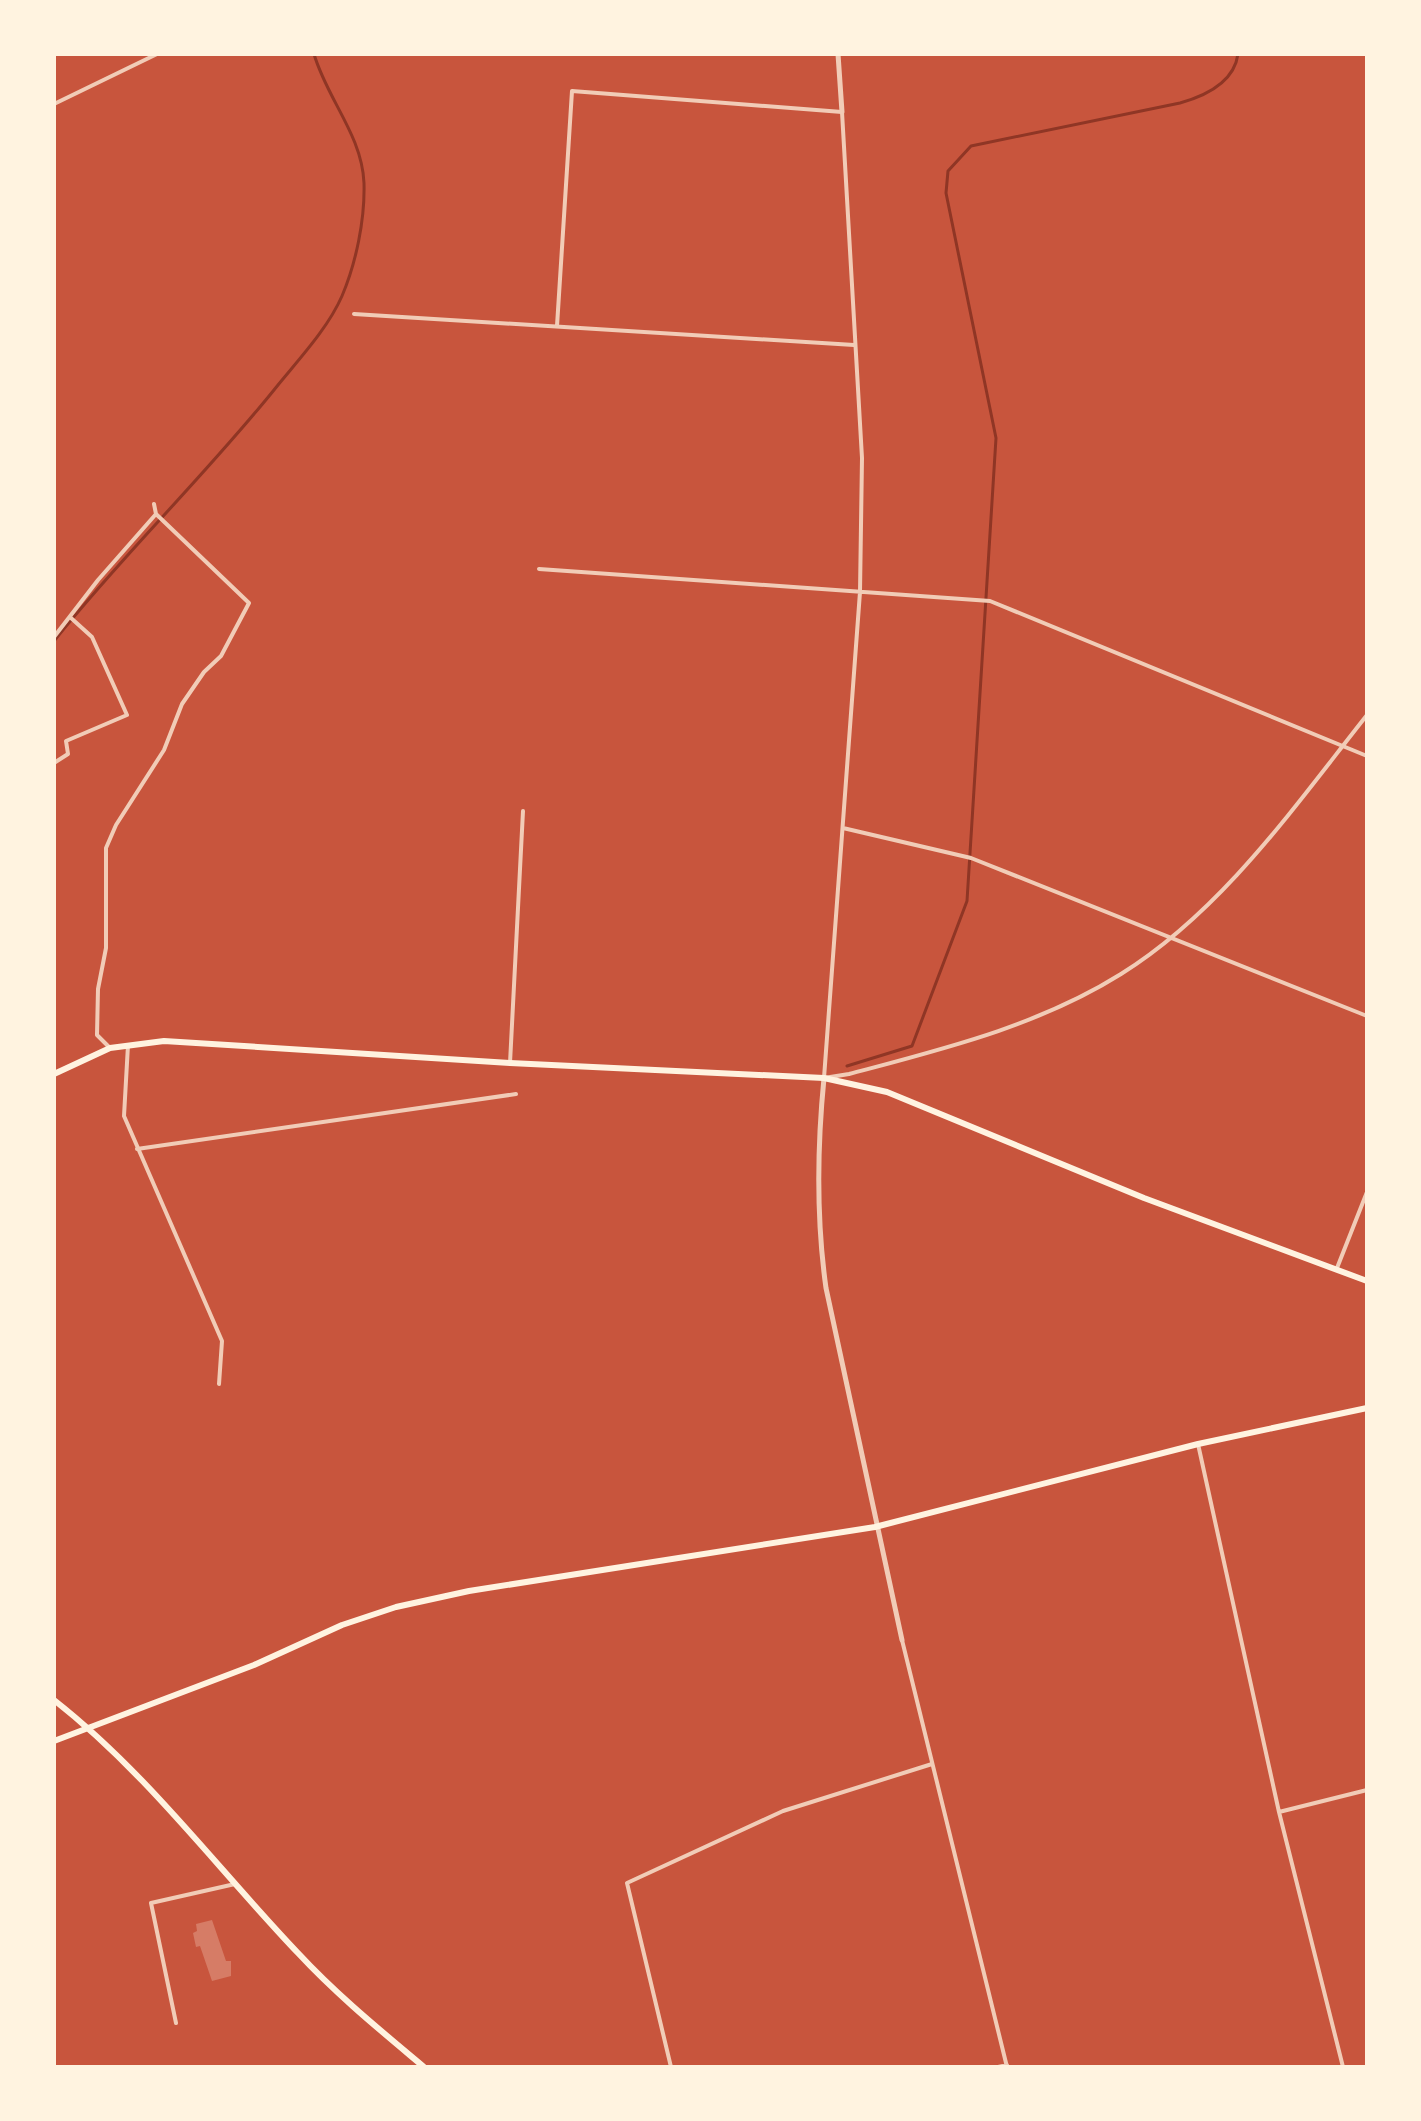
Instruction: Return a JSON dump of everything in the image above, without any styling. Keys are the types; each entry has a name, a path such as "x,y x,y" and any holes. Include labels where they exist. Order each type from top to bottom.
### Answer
{"main road":[{"path":"54,1074 110,1048 128,1043 164,1041 510,1063 824,1078 887,1092 1144,1198 1367,1281"},
{"path":"54,1741 254,1665 342,1625 396,1607 469,1591 875,1527 1198,1444 1367,1408"},
{"path":"54,1700 90,1728 143,1779 331,1989 424,2067"}],"street":[{"path":"54,104 157,54"},
{"path":"838,54 862,458 860,592 817,1174 818,1231 826,1288 875,1527 1007,2066 998,2067"},
{"path":"557,326 572,91 842,112"},
{"path":"354,314 854,345"},
{"path":"110,1048 97,1035 98,989 106,948 106,848 164,750 182,704 204,672 221,656 249,603 156,514 154,504"},
{"path":"54,637 98,580 156,514"},
{"path":"539,569 990,601 1367,756"},
{"path":"54,763 68,754 66,741 127,715 92,637 71,618"},
{"path":"824,1078 849,1074 1004,1031 1122,974 1169,939 1234,878 1367,715"},
{"path":"510,1063 523,811"},
{"path":"843,828 971,858 1367,1016"},
{"path":"128,1043 124,1116 222,1341 219,1384"},
{"path":"137,1149 516,1094"},
{"path":"1337,1268 1367,1192"},
{"path":"1198,1444 1279,1812 1343,2067"},
{"path":"671,2067 627,1883 783,1811 932,1764"},
{"path":"1279,1812 1367,1790"},
{"path":"176,2023 151,1903 235,1884"}],"building":[{"path":"212,1920 226,1961 231,1961 231,1976 212,1981 193,1933 197,1931 196,1924"}],"waterway":[{"path":"54,641 251,418 313,342 342,296 359,241 364,183 351,133 314,54"},
{"path":"847,1066 912,1046 967,901 996,438 946,193 948,171 971,146 1180,103 1199,96 1217,87 1231,73 1238,54"}]}
